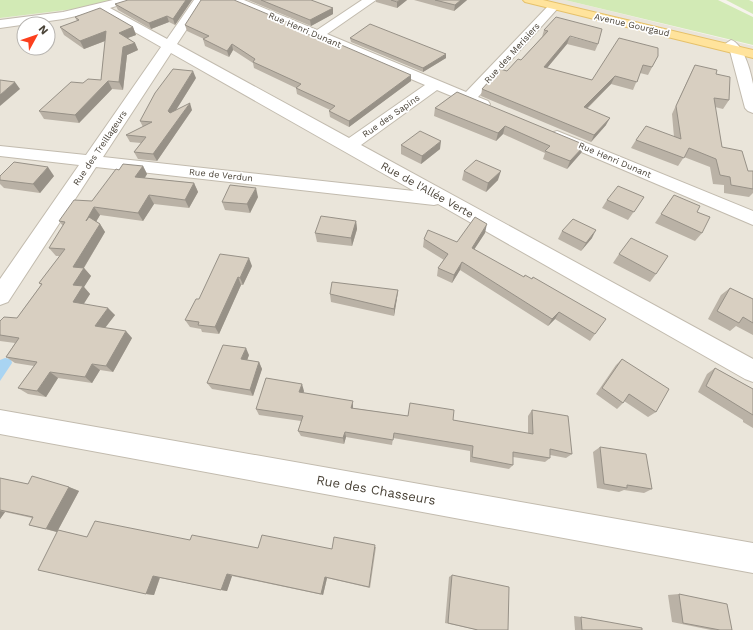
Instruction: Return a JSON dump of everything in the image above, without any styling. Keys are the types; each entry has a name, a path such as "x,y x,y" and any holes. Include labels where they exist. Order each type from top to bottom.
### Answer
{"main road":[{"name":"Avenue Gourgaud","path":"529,0 550,3 733,47"},
{"path":"733,47 753,50"},
{"path":"733,47 753,54"}],"street":[{"path":"0,24 66,16 101,8 125,0"},
{"name":"Rue des Treillageurs","path":"0,296 200,0"},
{"name":"Rue Henri Dunant","path":"234,0 434,85 497,110"},
{"path":"318,35 370,0"},
{"name":"Rue des Merisiers","path":"468,98 480,88 550,3"},
{"name":"Rue de l'Allée Verte","path":"101,8 168,47 753,371"},
{"path":"733,47 753,108"},
{"name":"Rue des Sapins","path":"349,146 434,85"},
{"name":"Rue Henri Dunant","path":"541,129 753,218"},
{"name":"Rue de Verdun","path":"0,151 443,200"},
{"name":"Rue des Chasseurs","path":"0,422 753,558"}],"shaded area":[{"path":"116,0 565,0 753,46 753,630 0,630 0,18 16,16 16,56 56,56 56,16 16,16 99,6"}],"green space":[{"path":"0,0 117,0 99,6 0,18"},
{"path":"565,0 718,0 753,17 753,45"},
{"path":"726,0 749,0 753,2 753,14"}],"water":[{"path":"5,358 11,359 12,363 0,381 0,360"}],"building":[{"path":"128,0 186,0 173,19 167,16 149,23 115,4"},
{"path":"201,0 234,0 296,26 293,28 336,46 339,44 411,75 349,121 329,111 335,106 296,88 301,84 253,62 255,59 232,44 227,51 203,39 209,36 185,25"},
{"path":"261,0 311,0 333,8 310,20"},
{"path":"435,0 461,0 455,5"},
{"path":"100,8 133,27 119,33 135,43 123,47 119,82 108,81 75,115 39,111 71,82 83,83 88,79 101,80 106,31 80,41 60,27 79,20 75,17"},
{"path":"556,17 602,29 598,44 570,36 544,67 592,80 619,38 658,48 658,56 652,67 643,65 637,82 615,76 584,107 610,118 594,135 482,89 500,69 507,71 518,59 521,60 548,31 544,30"},
{"path":"370,24 446,54 423,68 350,38"},
{"path":"695,65 717,70 716,74 730,77 729,100 714,98 722,147 742,151 748,171 753,171 753,189 731,185 730,177 720,175 716,159 689,148 684,158 636,140 646,126 681,139 676,106"},
{"path":"173,69 193,71 168,111 170,113 190,103 153,154 134,152 146,137 126,135 152,122 140,121 155,93"},
{"path":"0,80 15,82 0,95"},
{"path":"457,92 585,145 570,161 545,151 550,146 505,126 498,133 435,108"},
{"path":"420,131 441,141 422,156 401,145"},
{"path":"476,160 501,171 488,183 464,171"},
{"path":"14,162 48,167 33,184 0,180 0,176"},
{"path":"123,164 143,166 135,177 194,183 185,200 149,195 138,213 94,207 86,221 89,217 100,224 73,267 84,268 73,285 83,286 73,302 108,308 95,326 126,331 106,366 92,364 85,377 50,372 37,391 18,388 37,362 6,357 19,338 0,335 0,321 4,317 17,318 42,284 39,283 65,249 49,248 65,222 59,221 74,200 92,201 116,169 119,170"},
{"path":"230,185 256,188 247,204 222,202"},
{"path":"618,186 644,197 634,212 607,200"},
{"path":"674,195 700,206 697,212 710,217 702,233 661,214"},
{"path":"321,216 356,221 351,238 315,233"},
{"path":"475,217 487,224 472,248 524,277 525,275 532,279 533,277 606,319 595,334 559,312 552,319 462,262 454,275 438,268 448,254 424,239 428,230 457,242"},
{"path":"573,219 596,230 586,243 562,231"},
{"path":"631,238 668,256 656,274 619,254"},
{"path":"220,254 249,258 240,278 238,277 215,327 198,325 199,322 185,320 196,299 199,299"},
{"path":"332,282 398,290 394,309 330,294"},
{"path":"730,288 753,299 753,323 743,317 739,323 717,311"},
{"path":"223,345 246,348 241,359 259,362 250,390 207,383"},
{"path":"622,359 669,389 656,412 629,394 623,403 602,388"},
{"path":"715,368 753,389 753,415 706,386"},
{"path":"266,378 302,384 299,392 353,401 351,408 408,416 410,403 454,410 453,420 533,434 532,410 568,416 572,454 550,449 550,458 513,452 513,465 472,457 473,446 394,433 393,440 345,432 343,438 298,431 303,416 256,409"},
{"path":"600,447 646,454 652,489 627,485 627,488 604,484"},
{"path":"32,476 69,487 46,529 29,525 33,517 0,510 0,478 28,484"},
{"path":"95,521 190,540 192,535 258,548 262,535 332,549 334,537 375,545 369,587 325,577 321,594 227,574 221,590 153,576 146,594 38,570 58,530 87,537"},
{"path":"452,575 509,587 508,630 478,630 448,623"},
{"path":"679,594 727,604 732,630 720,630 683,623"},
{"path":"581,617 642,628 642,630 582,630"}]}
